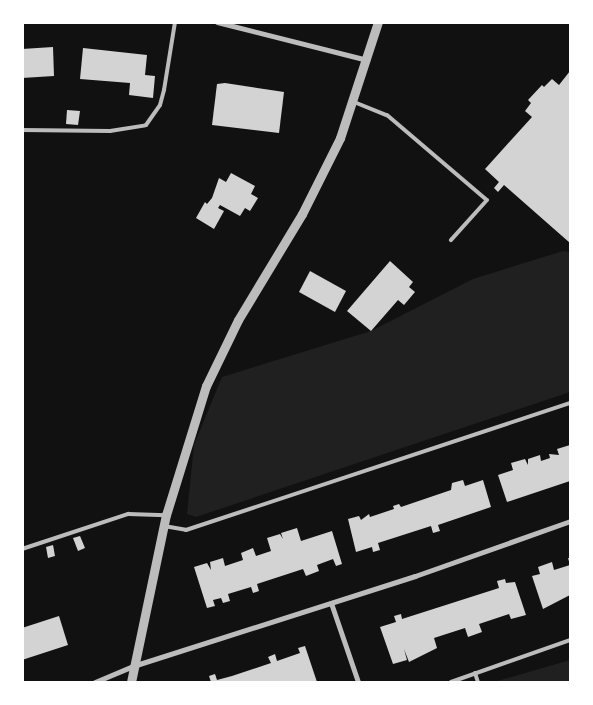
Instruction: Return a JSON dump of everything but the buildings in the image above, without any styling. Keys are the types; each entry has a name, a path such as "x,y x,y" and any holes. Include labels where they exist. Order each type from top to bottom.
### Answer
{"street":[{"path":"216,22 368,60"},
{"path":"131,682 163,526 189,432 216,362 302,214 340,138 368,60 378,22"},
{"path":"94,682 133,666 331,603 570,522"},
{"path":"331,603 358,682"}],"lane":[{"path":"22,130 110,131 146,125 160,105 175,22"},
{"path":"354,102 387,115 487,200 450,240"},
{"path":"163,526 186,530 570,403"},
{"path":"22,549 128,514 166,514"},
{"path":"451,682 570,640"},
{"path":"475,673 478,682"}],"shaded area":[{"path":"563,251 570,252 570,392 196,517 187,514 194,445 222,377 371,331 473,279"},
{"path":"570,660 570,682 494,682"}]}
